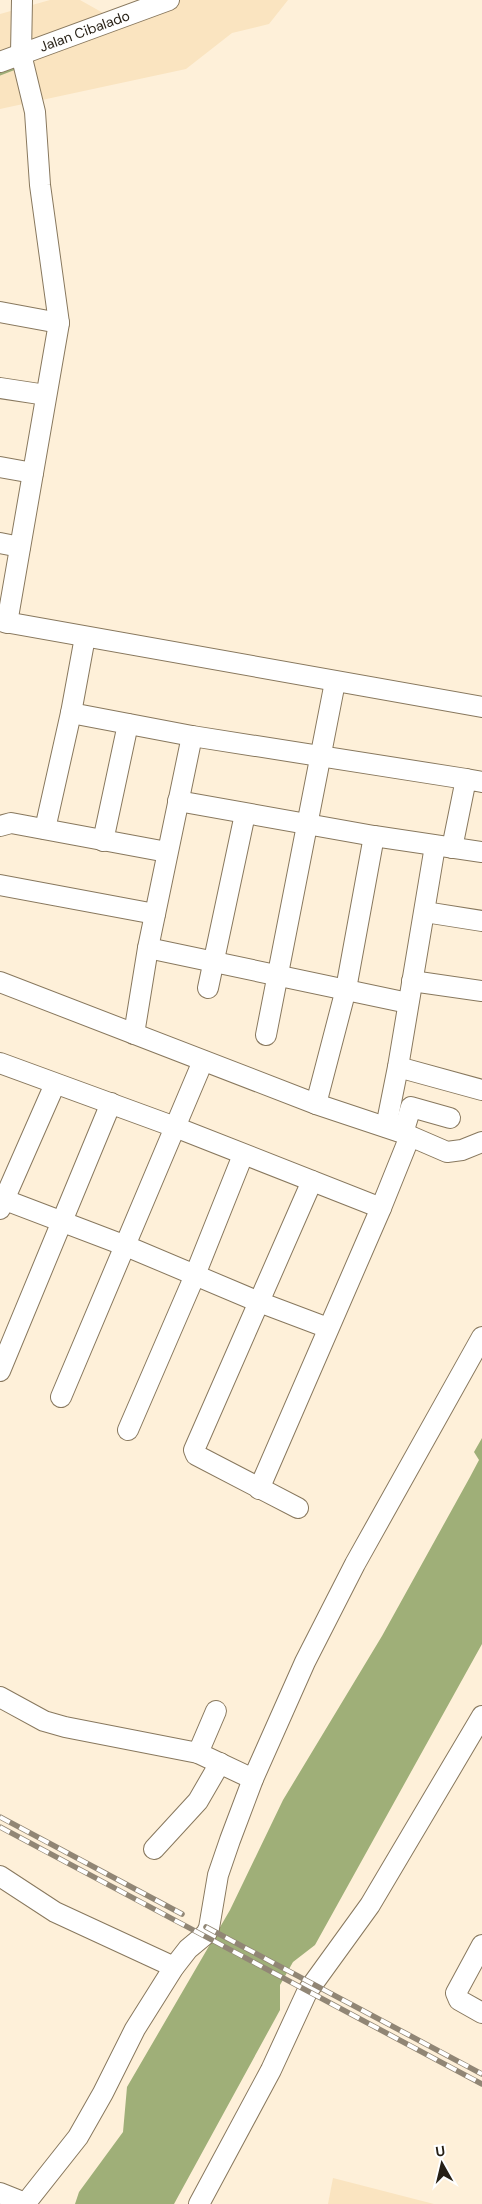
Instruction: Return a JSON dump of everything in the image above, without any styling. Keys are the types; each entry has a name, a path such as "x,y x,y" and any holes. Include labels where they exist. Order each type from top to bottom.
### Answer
{"street":[{"path":"22,0 22,54 34,112 40,185 59,322 20,547 3,622 482,707"},
{"name":"Jalan Cibalado","path":"0,62 169,0"},
{"path":"0,312 59,322"},
{"path":"0,388 46,395"},
{"path":"0,467 33,474"},
{"path":"0,543 20,547"},
{"path":"45,829 71,713 84,637"},
{"path":"266,1035 336,682"},
{"path":"71,713 192,736 474,781 443,847 425,912 398,1067 399,1132"},
{"path":"104,841 128,724"},
{"path":"134,1034 148,948 192,736"},
{"path":"178,801 374,836 482,852"},
{"path":"208,988 245,814"},
{"path":"0,826 11,823 167,852"},
{"path":"316,1104 346,989 374,836"},
{"path":"0,885 155,914"},
{"path":"425,912 482,921"},
{"path":"148,948 408,1003"},
{"path":"412,981 482,991"},
{"path":"0,982 316,1104 399,1132 447,1152 462,1150 482,1142"},
{"path":"62,1397 203,1061"},
{"path":"0,1063 112,1103 381,1208"},
{"path":"398,1067 482,1090"},
{"path":"55,1084 1,1202 63,1222 126,1246 259,1302 328,1328"},
{"path":"0,1371 112,1103"},
{"path":"259,1489 381,1208 399,1132 412,1106 450,1118"},
{"path":"128,1430 195,1276 243,1155"},
{"path":"298,1508 196,1455 194,1450 312,1181"},
{"path":"0,2193 25,2203 78,2137 103,2093 135,2029 174,1967 188,1949 206,1934 209,1928 218,1875 253,1779 325,1621 482,1337"},
{"path":"0,1697 44,1721 65,1727 198,1753 253,1779"},
{"path":"198,1753 216,1711"},
{"path":"199,2204 271,2070 307,1992 370,1905 482,1716"},
{"path":"154,1849 198,1801 220,1763"},
{"path":"0,1876 55,1912 174,1967"},
{"path":"482,1945 456,1993 459,2000 482,2012"}],"shaded area":[{"path":"50,0 80,0 105,14 139,0 288,0 269,24 232,33 186,69 0,109 0,14"},
{"path":"482,1438 482,1644 315,1945 293,1962 280,1985 280,2010 174,2204 75,2204 79,2192 123,2132 127,2087 230,1910 283,1800 382,1636 470,1477 479,1460 474,1452"},
{"path":"333,2178 434,2204 328,2204"}],"waterway":[{"path":"0,73 13,68"}],"railway":[{"path":"0,1817 182,1914"},
{"path":"0,1827 482,2084"},
{"path":"206,1927 482,2074"}]}
